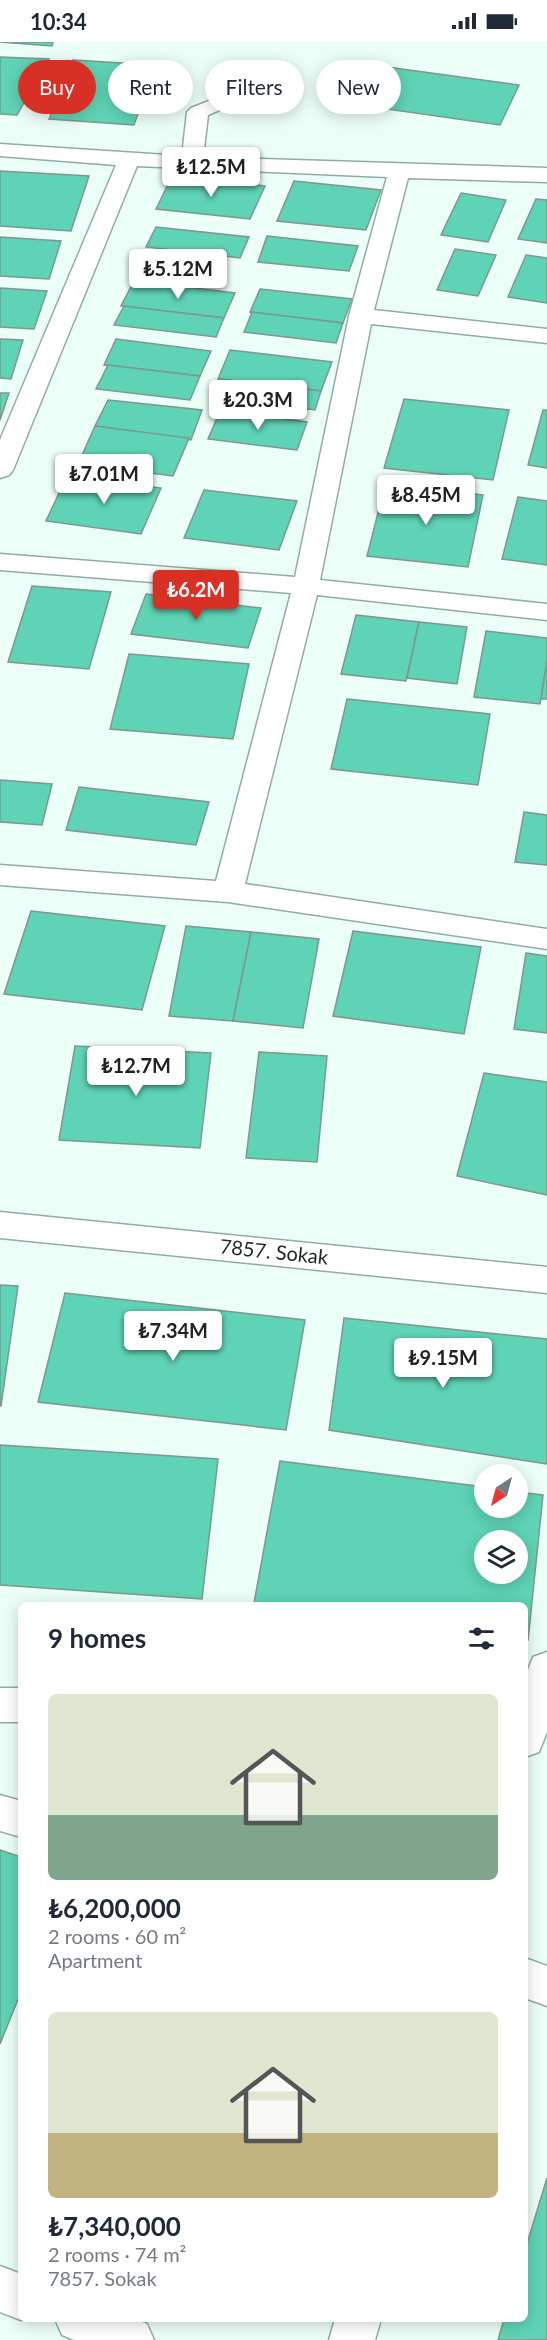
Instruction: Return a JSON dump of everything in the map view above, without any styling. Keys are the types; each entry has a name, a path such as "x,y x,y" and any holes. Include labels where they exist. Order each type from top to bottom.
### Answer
{"street":[{"path":"192,162 198,112 205,109"},
{"path":"0,150 128,161 399,172 547,175"},
{"path":"0,470 128,161"},
{"path":"228,892 306,586 361,316 399,172"},
{"path":"361,316 547,336"},
{"path":"0,562 306,586 547,612"},
{"path":"0,875 228,892 547,939"},
{"name":"7857. Sokak","path":"0,1225 547,1280"},
{"path":"533,1720 547,1669"},
{"path":"0,1704 18,1705"},
{"path":"0,1813 18,1818"},
{"path":"528,1979 547,1986"},
{"path":"0,2289 18,2296"},
{"path":"86,2322 131,2340"},
{"path":"352,2340 357,2322"}],"building":[{"path":"0,42 53,42 52,46"},
{"path":"0,57 49,59 18,60 18,113 0,114"},
{"path":"96,61 108,62 108,114 138,114 134,125 49,119 51,114 96,114"},
{"path":"401,69 519,85 500,125 401,111"},
{"path":"0,171 89,176 71,231 0,226"},
{"path":"172,176 265,186 250,219 156,209"},
{"path":"294,181 381,190 366,230 277,221"},
{"path":"461,193 506,200 488,242 441,235"},
{"path":"536,199 547,200 547,243 518,239"},
{"path":"156,227 249,237 240,258 146,247"},
{"path":"267,236 358,246 349,271 258,262"},
{"path":"0,237 61,241 49,279 0,276"},
{"path":"455,249 496,255 478,296 437,290"},
{"path":"526,255 547,258 547,303 508,297"},
{"path":"134,281 235,293 224,318 121,306"},
{"path":"0,288 47,291 34,329 0,327"},
{"path":"260,289 352,299 343,323 250,312"},
{"path":"124,306 224,318 216,337 114,325"},
{"path":"252,312 343,323 336,343 244,332"},
{"path":"0,339 23,340 11,379 0,378"},
{"path":"116,339 211,351 200,376 104,365"},
{"path":"230,350 332,362 321,391 218,379"},
{"path":"108,365 200,376 190,400 96,389"},
{"path":"219,379 321,391 315,410 211,397"},
{"path":"0,393 9,393 0,420"},
{"path":"404,399 509,410 493,480 384,468"},
{"path":"108,400 202,410 191,440 95,426"},
{"path":"543,410 547,410 547,468 528,465"},
{"path":"220,411 307,422 297,450 208,439"},
{"path":"95,426 189,438 173,476 78,464"},
{"path":"67,476 161,488 141,534 46,521"},
{"path":"385,485 483,495 468,567 367,556"},
{"path":"204,490 297,501 279,550 184,538"},
{"path":"518,497 547,501 547,565 502,559"},
{"path":"32,586 111,592 89,669 8,662"},
{"path":"146,594 261,608 248,648 131,634"},
{"path":"356,615 419,622 406,681 341,674"},
{"path":"419,622 467,627 457,684 407,678"},
{"path":"486,631 547,638 547,661 540,704 474,697"},
{"path":"129,654 249,664 233,739 110,729"},
{"path":"547,661 547,699 541,699"},
{"path":"347,699 490,714 478,785 331,769"},
{"path":"0,780 52,784 42,825 0,822"},
{"path":"79,787 209,802 196,845 66,830"},
{"path":"524,812 547,815 547,865 515,862"},
{"path":"31,911 165,926 142,1010 4,994"},
{"path":"186,926 251,932 233,1021 169,1016"},
{"path":"353,931 481,947 464,1034 333,1016"},
{"path":"251,932 319,939 303,1028 233,1021"},
{"path":"526,953 547,956 547,1033 514,1029"},
{"path":"75,1046 211,1053 200,1148 59,1140"},
{"path":"259,1052 327,1056 317,1162 246,1158"},
{"path":"484,1073 547,1082 547,1195 457,1176"},
{"path":"0,1285 18,1286 1,1406 0,1406"},
{"path":"65,1293 305,1320 286,1430 38,1402"},
{"path":"344,1318 547,1339 547,1464 329,1430"},
{"path":"0,1445 218,1459 202,1599 0,1585"},
{"path":"280,1461 474,1486 474,1518 528,1518 528,1493 543,1495 528,1640 528,1602 254,1602"},
{"path":"0,1850 18,1856 18,1999 0,2044"},
{"path":"547,2178 547,2340 498,2340 503,2322 528,2322 528,2240"}]}
